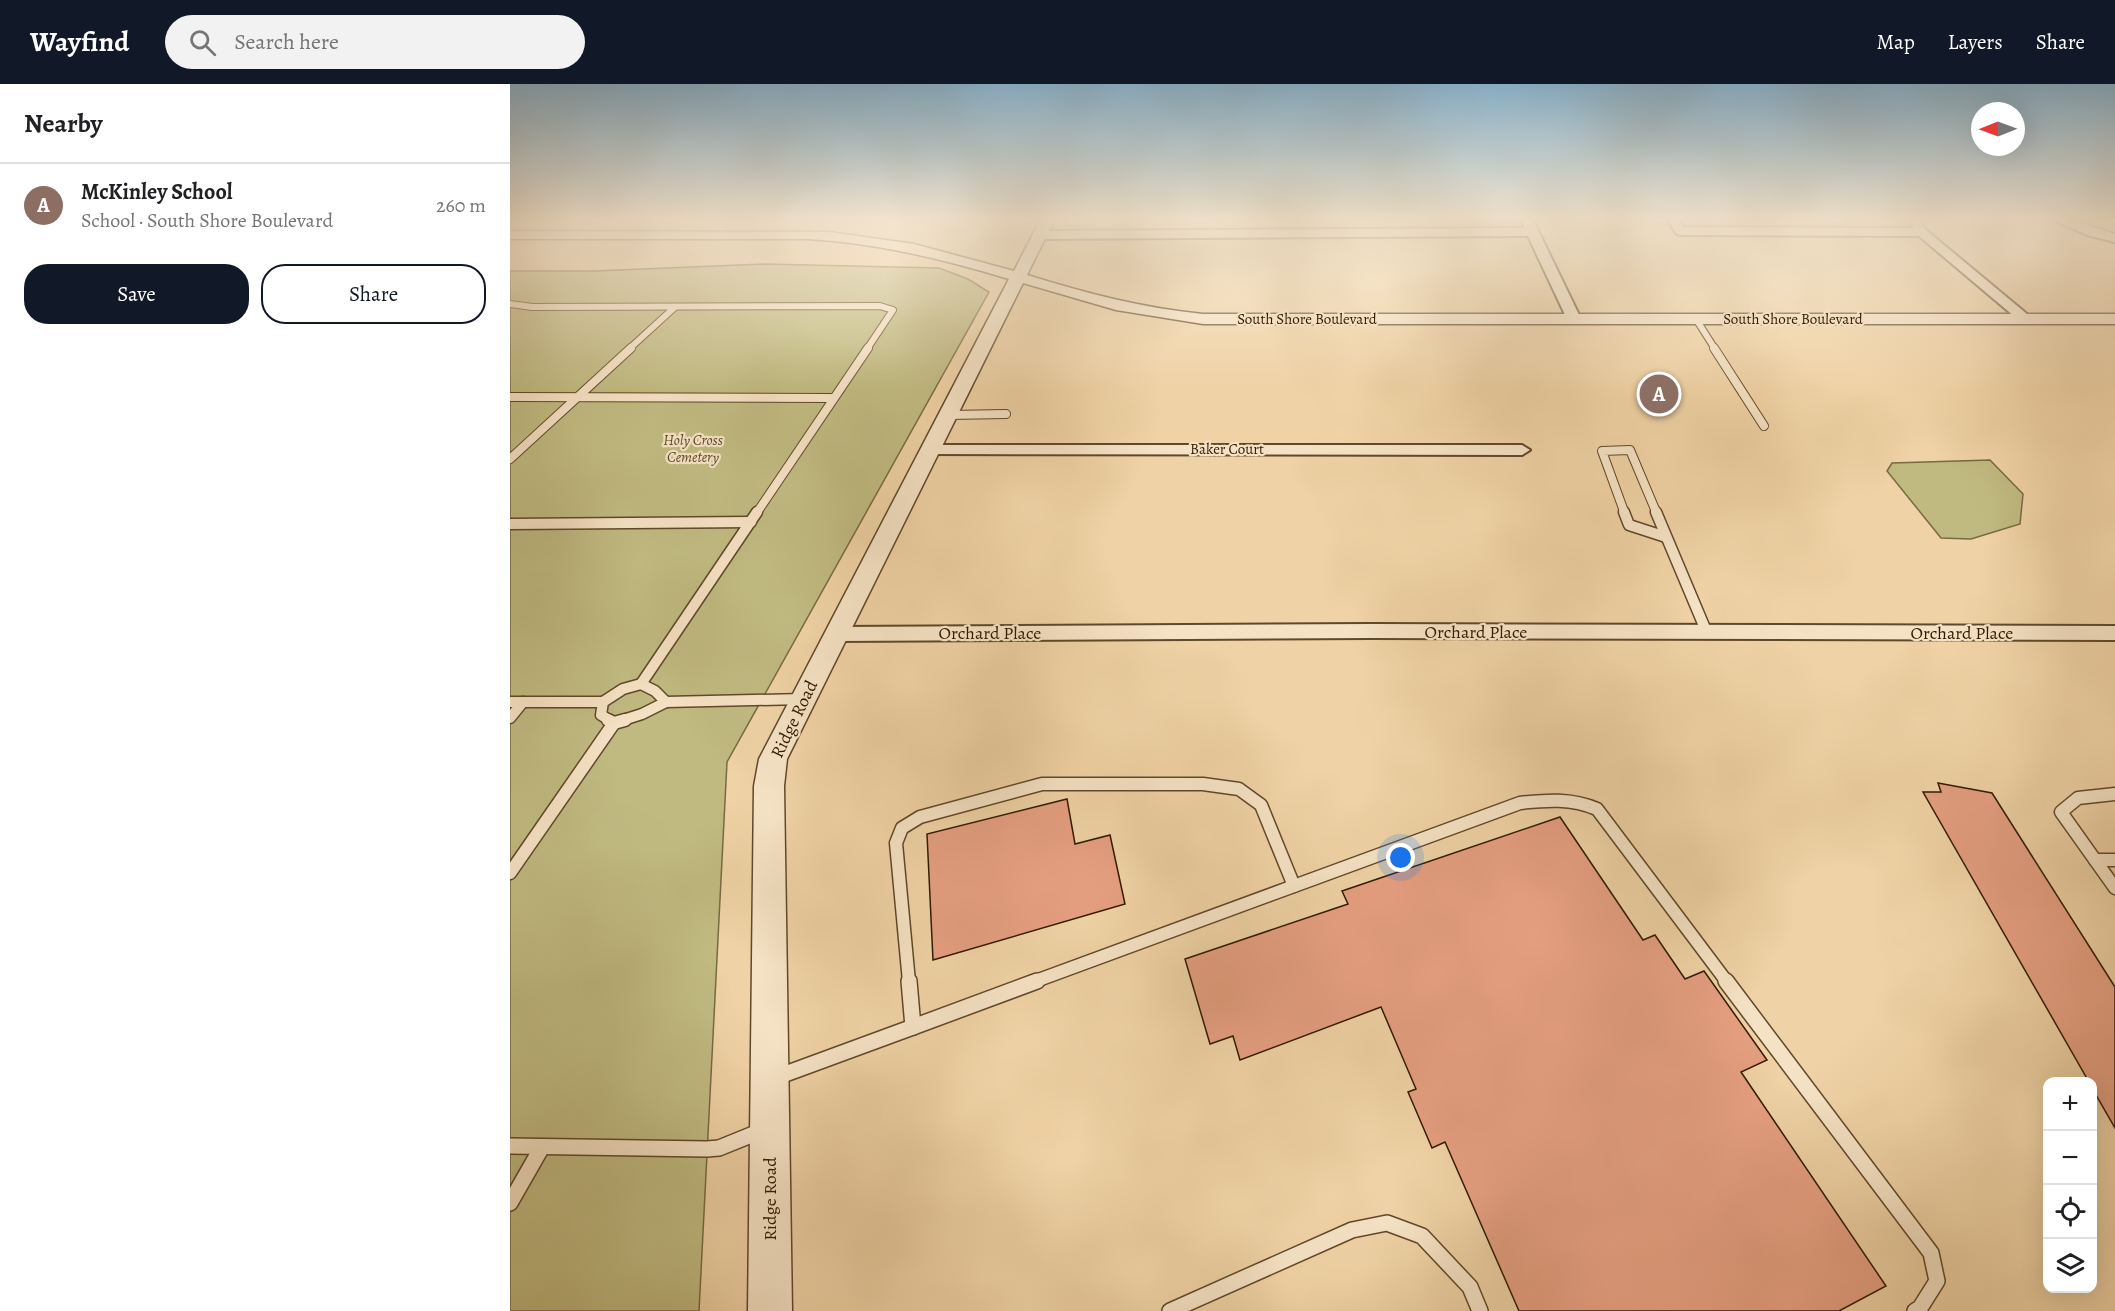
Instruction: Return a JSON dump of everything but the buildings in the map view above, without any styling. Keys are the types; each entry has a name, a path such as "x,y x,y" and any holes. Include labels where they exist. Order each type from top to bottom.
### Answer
{"street":[{"name":"South Shore Boulevard","path":"1012,275 1103,303 1178,317 2115,319"},
{"path":"1553,275 1574,319"},
{"path":"1973,275 2025,319"},
{"name":"Ridge Road","path":"770,1311 769,786 773,759 950,415 1018,277"},
{"name":"Baker Court","path":"931,450 1522,450"},
{"name":"Orchard Place","path":"837,634 1348,631 2115,633"}],"lane":[{"path":"510,304 532,308 880,306 893,310 641,684 623,689 603,702 510,702"},
{"path":"510,459 675,307"},
{"path":"1696,319 1764,426"},
{"path":"510,397 834,398"},
{"path":"950,415 1006,414"},
{"path":"1666,537 1629,525 1602,451 1630,450 1707,633"},
{"path":"510,524 751,522"},
{"path":"641,684 655,691 666,702"},
{"path":"510,873 614,723 642,714 666,702 803,699"},
{"path":"510,718 523,702"},
{"path":"603,702 601,715 614,723"},
{"path":"913,1027 897,843 902,828 920,817 1042,784 1203,784 1239,789 1262,805 1294,886"},
{"path":"2115,794 2082,794 2067,802 2061,812 2115,888"},
{"path":"770,1080 1520,803 1555,800 1580,801 1597,809 1931,1253 1937,1281 1920,1308 1915,1311"},
{"path":"2095,860 2115,860"},
{"path":"510,1146 707,1149 719,1148 770,1128"},
{"path":"510,1203 542,1147"},
{"path":"1170,1311 1352,1230 1387,1224 1422,1236 1470,1287 1480,1311"}],"green space":[{"name":"Holy Cross Cemetery","path":"510,275 958,275 968,279 989,292 727,762 699,1311 510,1311"},
{"path":"1990,460 2023,494 2020,524 1971,539 1941,538 1887,471 1892,463"}],"place":[{"name":"McKinley School","path":"1659,394"}]}
